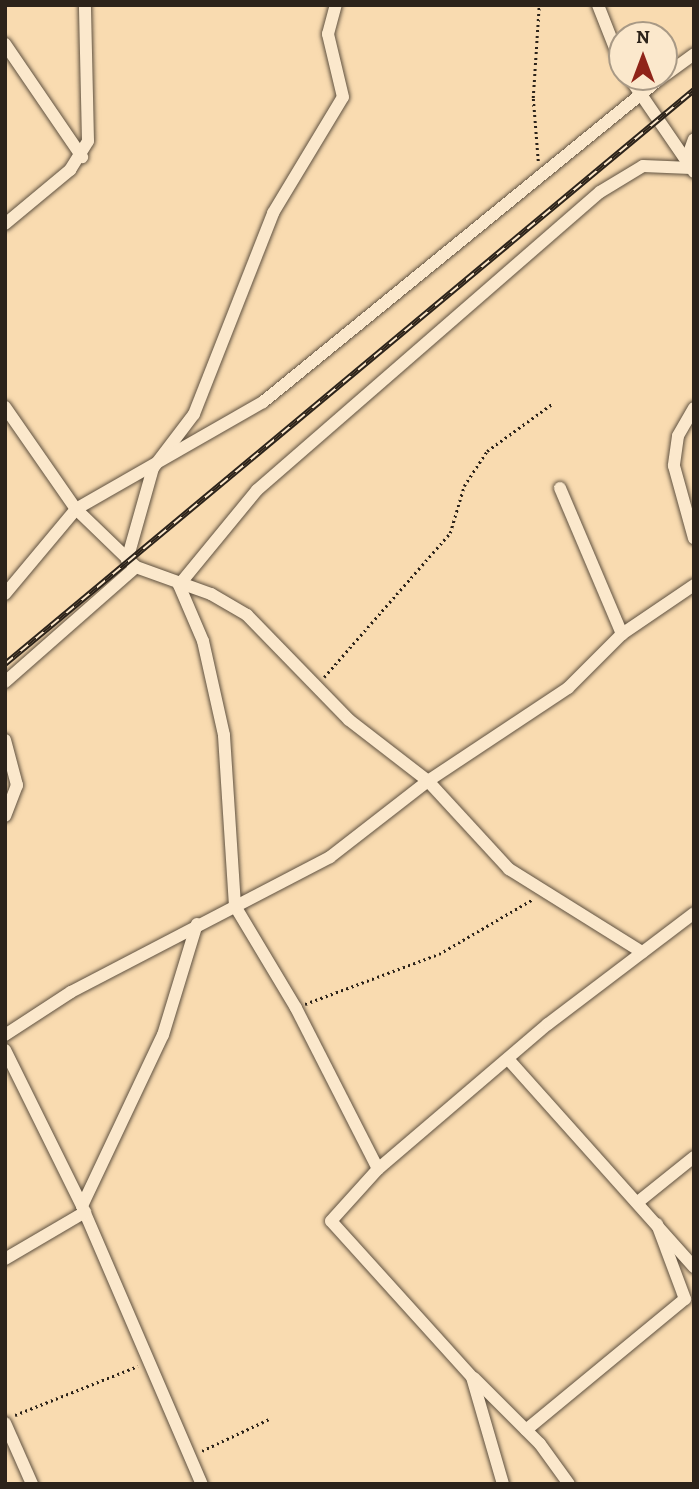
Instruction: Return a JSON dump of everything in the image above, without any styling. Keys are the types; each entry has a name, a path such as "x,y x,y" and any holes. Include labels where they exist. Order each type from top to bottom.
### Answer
{"street":[{"path":"5,224 82,157 89,117 85,5"},
{"path":"5,681 131,564 153,468 194,414 273,213 343,97 328,34 336,5"},
{"path":"598,5 608,30"},
{"path":"5,44 82,157"},
{"path":"678,65 694,54"},
{"path":"5,594 76,509 153,468 263,402 539,179 642,91"},
{"path":"639,93 690,167"},
{"path":"690,167 694,139"},
{"path":"179,585 257,490 600,192 643,166 690,167"},
{"path":"5,407 76,509 131,564 179,585 211,594 247,615 316,683 349,720 428,781 509,869 642,952"},
{"path":"694,408 678,436 674,466 694,538"},
{"path":"561,488 622,634"},
{"path":"179,585 203,641 223,735 234,906 296,1008 378,1170"},
{"path":"5,1035 197,924 330,857 428,781 568,688 622,634 694,585"},
{"path":"5,740 18,785 5,816"},
{"path":"569,1484 526,1430 472,1377 334,1230 334,1212 378,1170 508,1059 694,913"},
{"path":"5,1259 83,1209 163,1035 197,924"},
{"path":"5,1050 83,1209 202,1484"},
{"path":"508,1059 694,1267"},
{"path":"638,1202 694,1157"},
{"path":"526,1430 689,1300 657,1224"},
{"path":"472,1377 503,1484"},
{"path":"5,1422 32,1484"}],"path":[{"path":"539,5 533,98 539,179"},
{"path":"316,683 353,651 443,542 464,486 487,451 552,404"},
{"path":"296,1008 439,954 546,894"},
{"path":"5,1422 38,1401 151,1361"},
{"path":"190,1457 269,1419"}],"railway":[{"path":"5,664 694,90"}]}
